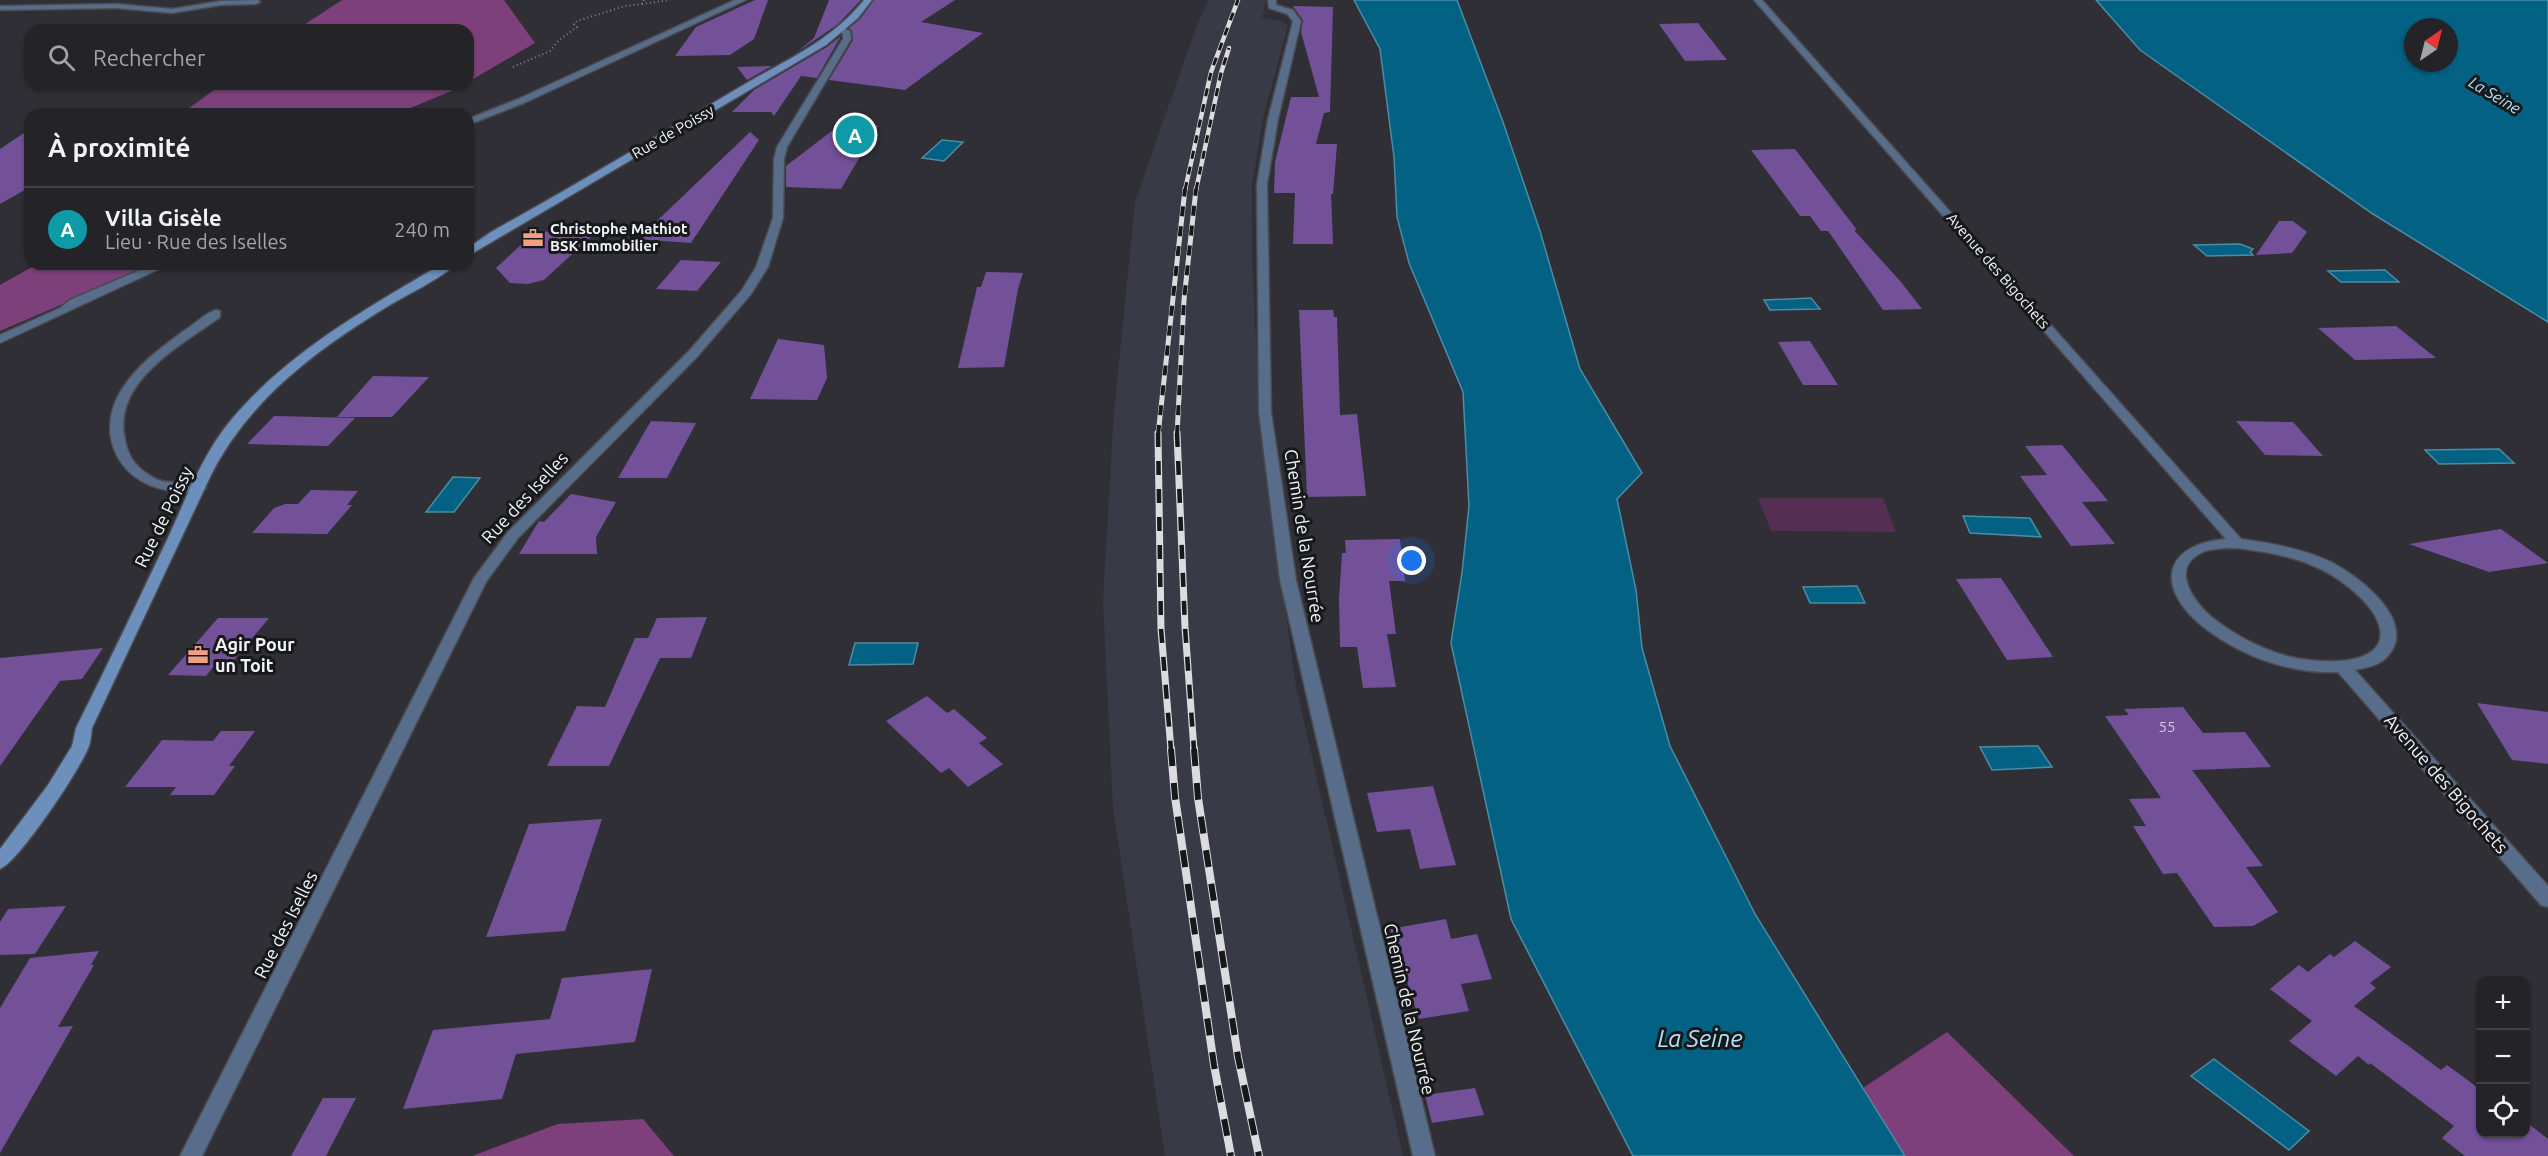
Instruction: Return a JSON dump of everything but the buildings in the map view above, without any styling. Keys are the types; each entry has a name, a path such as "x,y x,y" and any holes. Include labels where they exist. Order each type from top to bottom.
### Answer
{"street":[{"path":"474,120 521,101 742,0"},
{"name":"Rue de Poissy","path":"474,250 488,242 495,234 672,134 843,31 868,0"},
{"name":"Chemin de la Nourrée","path":"1272,0 1272,6 1290,12 1298,21 1273,118 1262,184 1265,412 1288,580 1424,1156"},
{"name":"Avenue des Bigochets","path":"1758,0 2237,543"},
{"path":"0,8 116,6 172,11 221,3 256,2"},
{"name":"Rue des Iselles","path":"191,1156 479,581 513,535 708,338 747,292 762,267 778,218 779,159 782,147 847,39 847,33 843,31"},
{"path":"0,339 64,310 74,302 150,270"},
{"name":"Rue de Poissy","path":"0,862 24,834 80,747 84,728 199,488 236,424 283,375 357,320 440,270"},
{"path":"199,488 154,484 134,472 121,455 116,435 117,419 123,398 137,377 160,356 216,314"},
{"path":"2237,543 2270,547 2304,556 2336,571 2363,591 2382,611 2391,632 2387,649 2371,662 2344,668 2310,667 2274,658 2230,637 2210,624 2189,604 2179,584 2179,567 2190,553 2210,545 2237,543"},
{"name":"Avenue des Bigochets","path":"2344,668 2548,899"}],"path":[{"path":"643,5 644,0"},
{"path":"513,67 550,51 558,41 577,27 574,24 577,21 586,16 670,0"}],"shaded area":[{"path":"342,0 504,0 535,43 474,79 474,24 305,24"},
{"path":"1208,0 1266,0 1262,18 1281,21 1288,25 1263,118 1252,185 1252,260 1260,425 1296,687 1403,1156 1165,1156 1113,808 1103,600 1114,412 1135,202 1194,33"},
{"path":"214,90 453,90 410,108 189,108"},
{"path":"27,270 142,270 0,331 0,285"},
{"path":"1758,498 1883,498 1896,532 1771,531"},
{"path":"1947,1032 2074,1156 1905,1156 1863,1088"},
{"path":"643,1119 674,1156 472,1156 558,1124"}],"water":[{"name":"La Seine","path":"1354,0 1457,0 1503,122 1540,231 1580,369 1642,473 1617,499 1636,590 1642,648 1670,746 1755,914 1905,1156 1633,1156 1511,919 1451,643 1469,506 1463,392 1409,263 1397,217 1394,157 1380,49"},
{"name":"La Seine","path":"2096,0 2548,0 2548,322 2373,214 2140,50"},
{"path":"942,140 963,142 944,161 922,158"},
{"path":"2240,244 2253,249 2250,252 2253,255 2207,256 2194,245"},
{"path":"2385,270 2399,282 2341,282 2328,271"},
{"path":"1811,298 1820,309 1770,310 1764,300"},
{"path":"2499,449 2514,463 2439,464 2425,450"},
{"path":"453,477 480,478 454,512 426,512"},
{"path":"1963,516 2030,518 2041,537 1970,533"},
{"path":"1857,586 1865,603 1810,603 1803,587"},
{"path":"855,643 918,643 913,664 849,665"},
{"path":"2038,746 2052,767 1992,770 1980,747"},
{"path":"2214,1059 2309,1131 2289,1150 2191,1076"}],"railway":[{"path":"1185,190 1211,72 1238,0"},
{"path":"1196,190 1221,73 1229,48"},
{"path":"1158,435 1185,189"},
{"path":"1177,434 1184,300 1196,189"},
{"path":"1177,434 1185,627 1194,750"},
{"path":"1158,435 1161,629 1171,750"},
{"path":"1171,749 1175,797 1214,1065 1231,1156"},
{"path":"1194,749 1198,798 1238,1057 1259,1156"}],"place":[{"name":"Villa Gisèle","path":"855,135"},
{"name":"Christophe Mathiot BSK Immobilier","path":"533,238"},
{"name":"Agir Pour un Toit","path":"198,655"}]}
